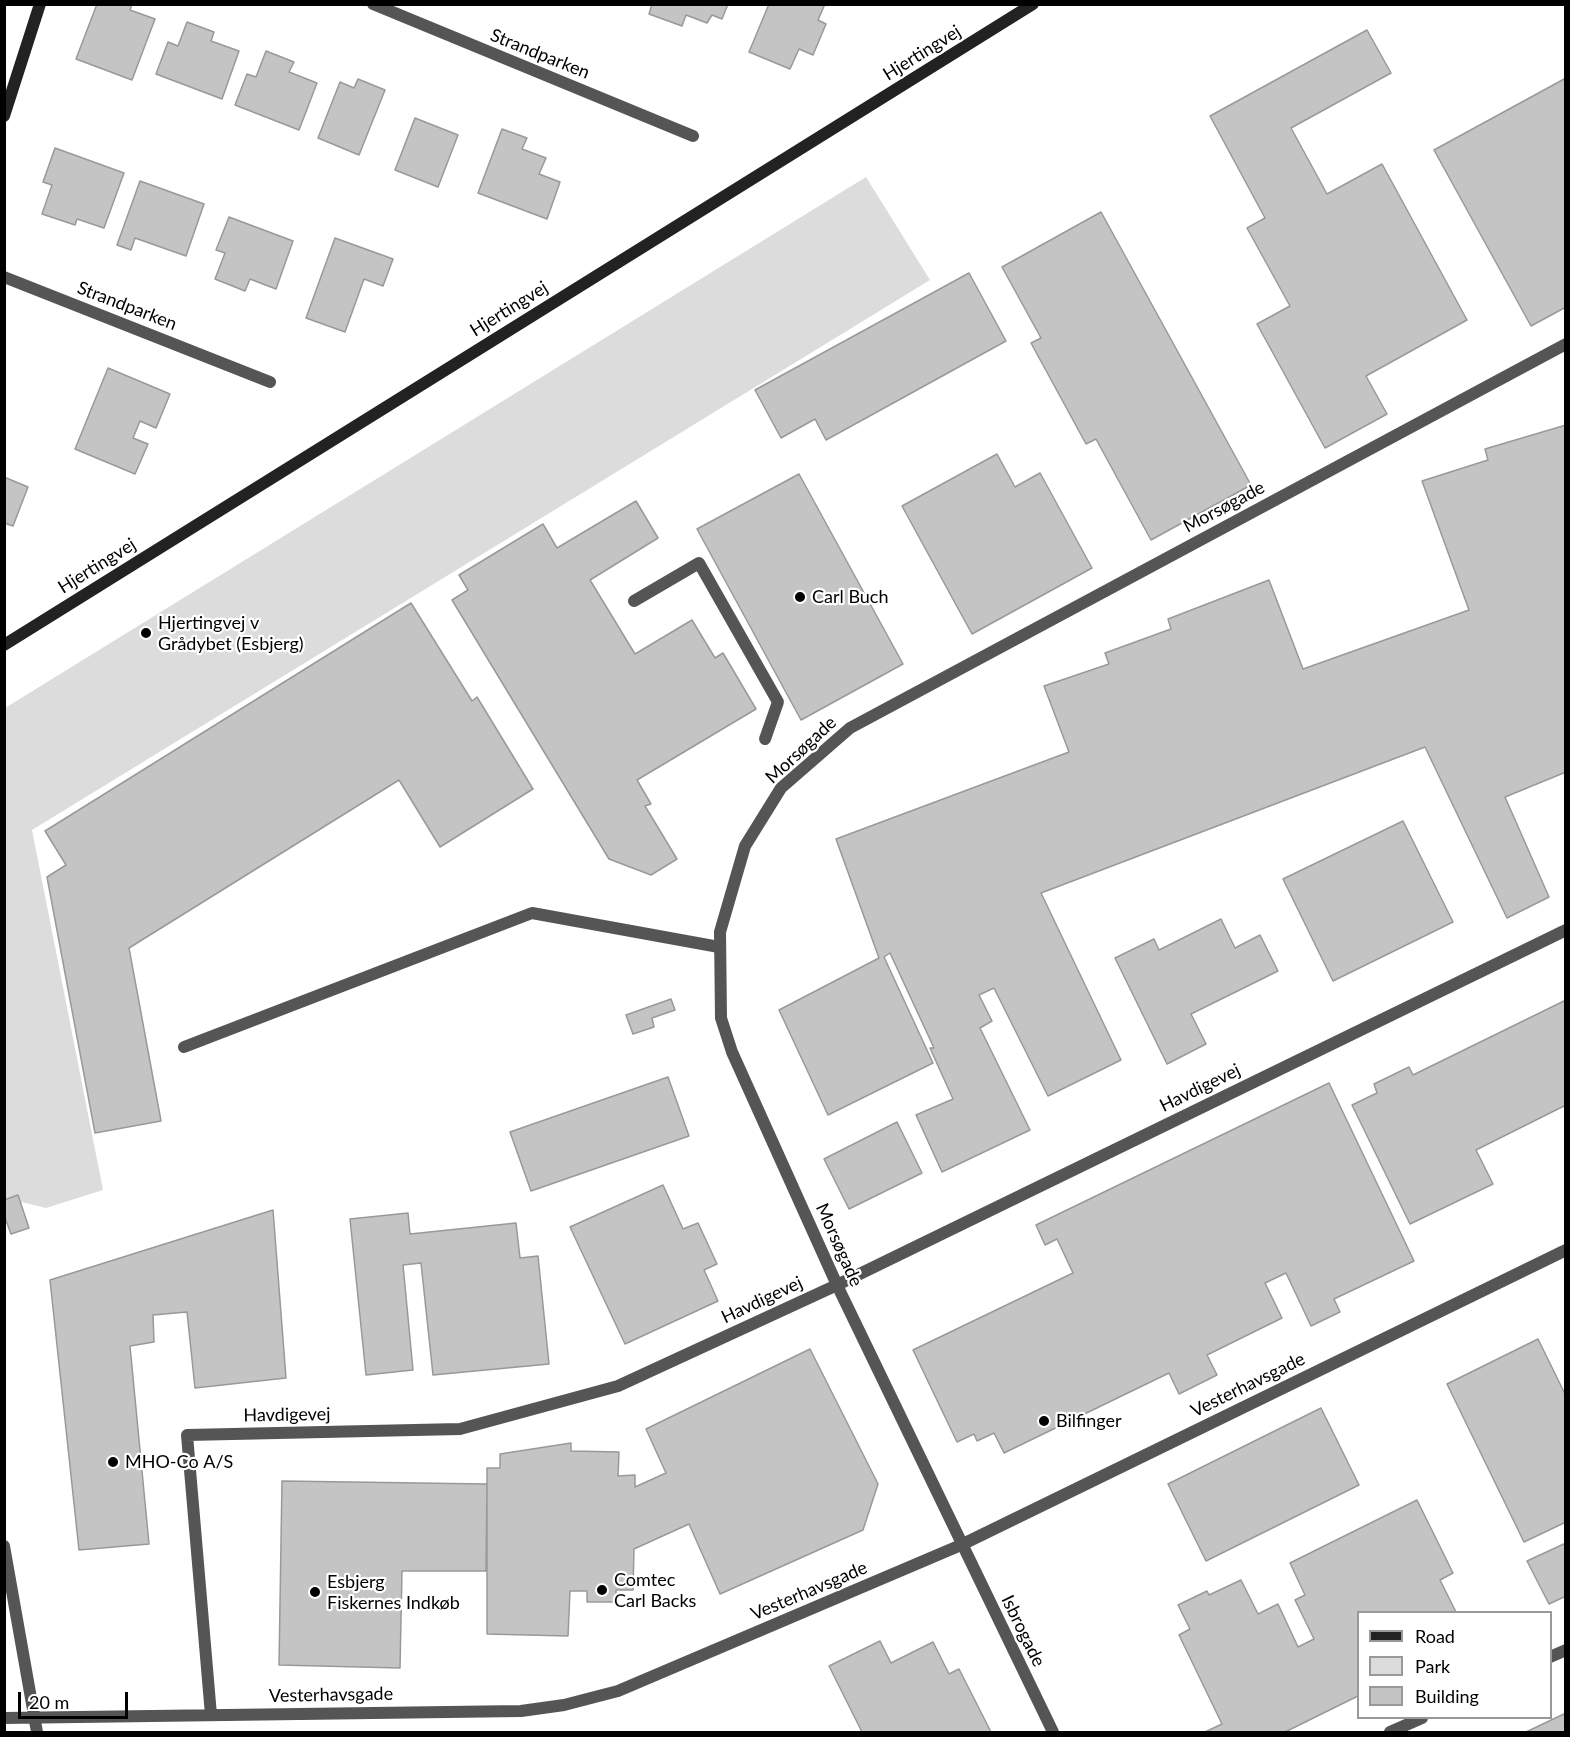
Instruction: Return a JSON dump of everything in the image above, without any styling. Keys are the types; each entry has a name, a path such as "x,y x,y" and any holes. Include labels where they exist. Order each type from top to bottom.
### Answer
{"main road":[{"path":"6,109 40,4"},
{"name":"Hjertingvej","path":"4,645 1034,4"}],"street":[{"name":"Strandparken","path":"373,4 693,136"},
{"name":"Strandparken","path":"4,277 270,382"},
{"name":"Morsøgade","path":"961,1545 837,1285 732,1052 721,1018 720,932 745,846 781,788 850,728 1566,344"},
{"path":"634,601 699,563 778,702 765,740"},
{"path":"184,1047 532,913 719,946"},
{"name":"Havdigevej","path":"211,1714 187,1436 460,1429 618,1386 837,1285 1566,930"},
{"name":"Vesterhavsgade","path":"4,1718 521,1711 564,1706 629,1686 961,1545 1566,1250"},
{"name":"Isbrogade","path":"961,1545 1053,1732"},
{"path":"4,1546 37,1732"},
{"path":"1552,1657 1566,1650"},
{"path":"1390,1732 1420,1719"}],"green space":[{"path":"866,177 930,280 32,830 103,1190 46,1208 5,1198 5,708"}],"building":[{"path":"97,4 132,4 130,10 155,19 132,80 76,59"},
{"path":"652,4 728,4 722,19 712,15 707,23 686,15 682,26 649,14"},
{"path":"769,4 825,4 818,20 826,24 813,55 799,49 790,69 749,52"},
{"path":"187,22 214,32 211,41 239,51 222,99 156,74 168,42 178,46"},
{"path":"1367,30 1391,73 1291,128 1327,194 1382,164 1467,320 1366,376 1387,414 1325,448 1257,324 1290,306 1247,228 1265,218 1210,116"},
{"path":"266,51 294,62 289,72 317,83 299,130 235,105 247,74 256,77"},
{"path":"1566,78 1566,307 1531,326 1434,150"},
{"path":"358,79 385,90 359,155 318,138 340,82 354,88"},
{"path":"415,118 458,135 438,187 395,170"},
{"path":"502,129 527,138 522,149 546,158 539,174 560,182 547,219 478,193"},
{"path":"55,148 124,173 104,228 77,219 75,225 42,214 52,185 43,182"},
{"path":"140,181 204,204 186,256 135,238 131,250 117,245"},
{"path":"1101,212 1251,485 1151,540 1096,439 1086,444 1031,343 1041,338 1002,267"},
{"path":"229,217 293,241 276,289 250,279 245,291 215,279 225,253 216,250"},
{"path":"335,238 393,259 383,286 364,279 345,332 306,318"},
{"path":"969,273 1006,341 826,440 815,419 781,438 755,390"},
{"path":"108,368 170,394 156,428 140,421 133,438 148,444 135,474 75,449"},
{"path":"1566,425 1566,772 1505,797 1549,897 1507,918 1425,747 1041,893 1121,1060 1048,1096 994,988 979,995 992,1021 980,1028 1030,1130 942,1172 916,1115 953,1099 930,1048 934,1048 890,953 884,957 933,1063 828,1115 779,1010 879,958 836,839 1069,752 1044,686 1109,664 1105,653 1171,629 1168,619 1269,580 1303,669 1469,610 1422,481 1488,460 1485,449"},
{"path":"997,454 1015,487 1040,473 1092,568 972,634 902,506"},
{"name":"Carl Buch","path":"799,474 903,664 801,720 697,529"},
{"path":"4,477 28,487 13,526 4,523"},
{"path":"636,501 658,538 590,580 635,654 692,620 715,658 723,653 756,709 637,780 651,804 645,806 677,859 651,875 609,859 452,600 468,590 459,575 543,524 557,548"},
{"path":"411,603 472,701 477,697 533,789 440,847 399,780 129,948 161,1121 95,1133 47,877 66,865 45,831"},
{"path":"1403,821 1453,922 1333,981 1283,879"},
{"path":"1221,919 1235,948 1260,935 1278,971 1191,1014 1206,1044 1167,1064 1115,958 1154,939 1159,950"},
{"path":"671,999 675,1010 652,1018 654,1027 633,1034 626,1015"},
{"path":"1566,1000 1566,1105 1476,1150 1493,1184 1410,1224 1352,1105 1377,1093 1374,1084 1409,1067 1413,1075"},
{"path":"668,1077 689,1136 531,1191 510,1132"},
{"path":"1329,1083 1414,1261 1334,1299 1340,1312 1311,1326 1286,1273 1265,1283 1282,1318 1207,1355 1217,1375 1179,1394 1169,1373 1004,1453 994,1433 977,1441 974,1434 957,1442 913,1350 1073,1273 1057,1239 1045,1245 1036,1225"},
{"path":"897,1122 922,1173 849,1209 824,1159"},
{"path":"663,1185 683,1229 698,1223 717,1264 704,1270 718,1301 625,1344 570,1227"},
{"path":"18,1195 29,1228 11,1234 4,1215 4,1200"},
{"path":"273,1210 286,1378 195,1388 187,1312 153,1315 154,1342 130,1346 149,1544 79,1550 50,1280"},
{"path":"408,1213 410,1234 516,1223 520,1258 538,1256 549,1364 433,1375 421,1263 403,1265 413,1370 366,1375 350,1219"},
{"path":"1538,1339 1566,1396 1566,1522 1524,1542 1447,1384"},
{"path":"810,1349 878,1484 863,1530 720,1594 689,1524 634,1549 633,1590 616,1590 616,1602 587,1602 587,1591 570,1591 568,1636 487,1634 487,1468 500,1468 500,1454 571,1443 571,1451 619,1452 618,1476 635,1475 635,1487 666,1473 646,1429"},
{"path":"1321,1408 1359,1485 1206,1561 1168,1484"},
{"path":"282,1481 487,1484 486,1571 402,1571 400,1668 279,1665"},
{"path":"1417,1500 1453,1573 1440,1580 1456,1611 1357,1611 1357,1696 1285,1732 1205,1732 1222,1724 1179,1635 1190,1629 1178,1605 1207,1591 1209,1595 1241,1580 1258,1614 1278,1604 1298,1647 1314,1639 1295,1600 1305,1595 1290,1563"},
{"path":"1566,1543 1566,1596 1549,1604 1527,1561"},
{"path":"880,1641 891,1663 933,1642 949,1674 959,1669 991,1732 862,1732 829,1666"},
{"path":"1566,1713 1566,1732 1526,1732"}],"place":[{"name":"Carl Buch","path":"800,597"},
{"name":"Hjertingvej v Grådybet (Esbjerg)","path":"146,633"},
{"name":"Bilfinger","path":"1044,1421"},
{"name":"MHO-Co A/S","path":"113,1462"},
{"name":"Comtec Carl Backs","path":"602,1590"},
{"name":"Esbjerg Fiskernes Indkøb","path":"315,1592"}]}
